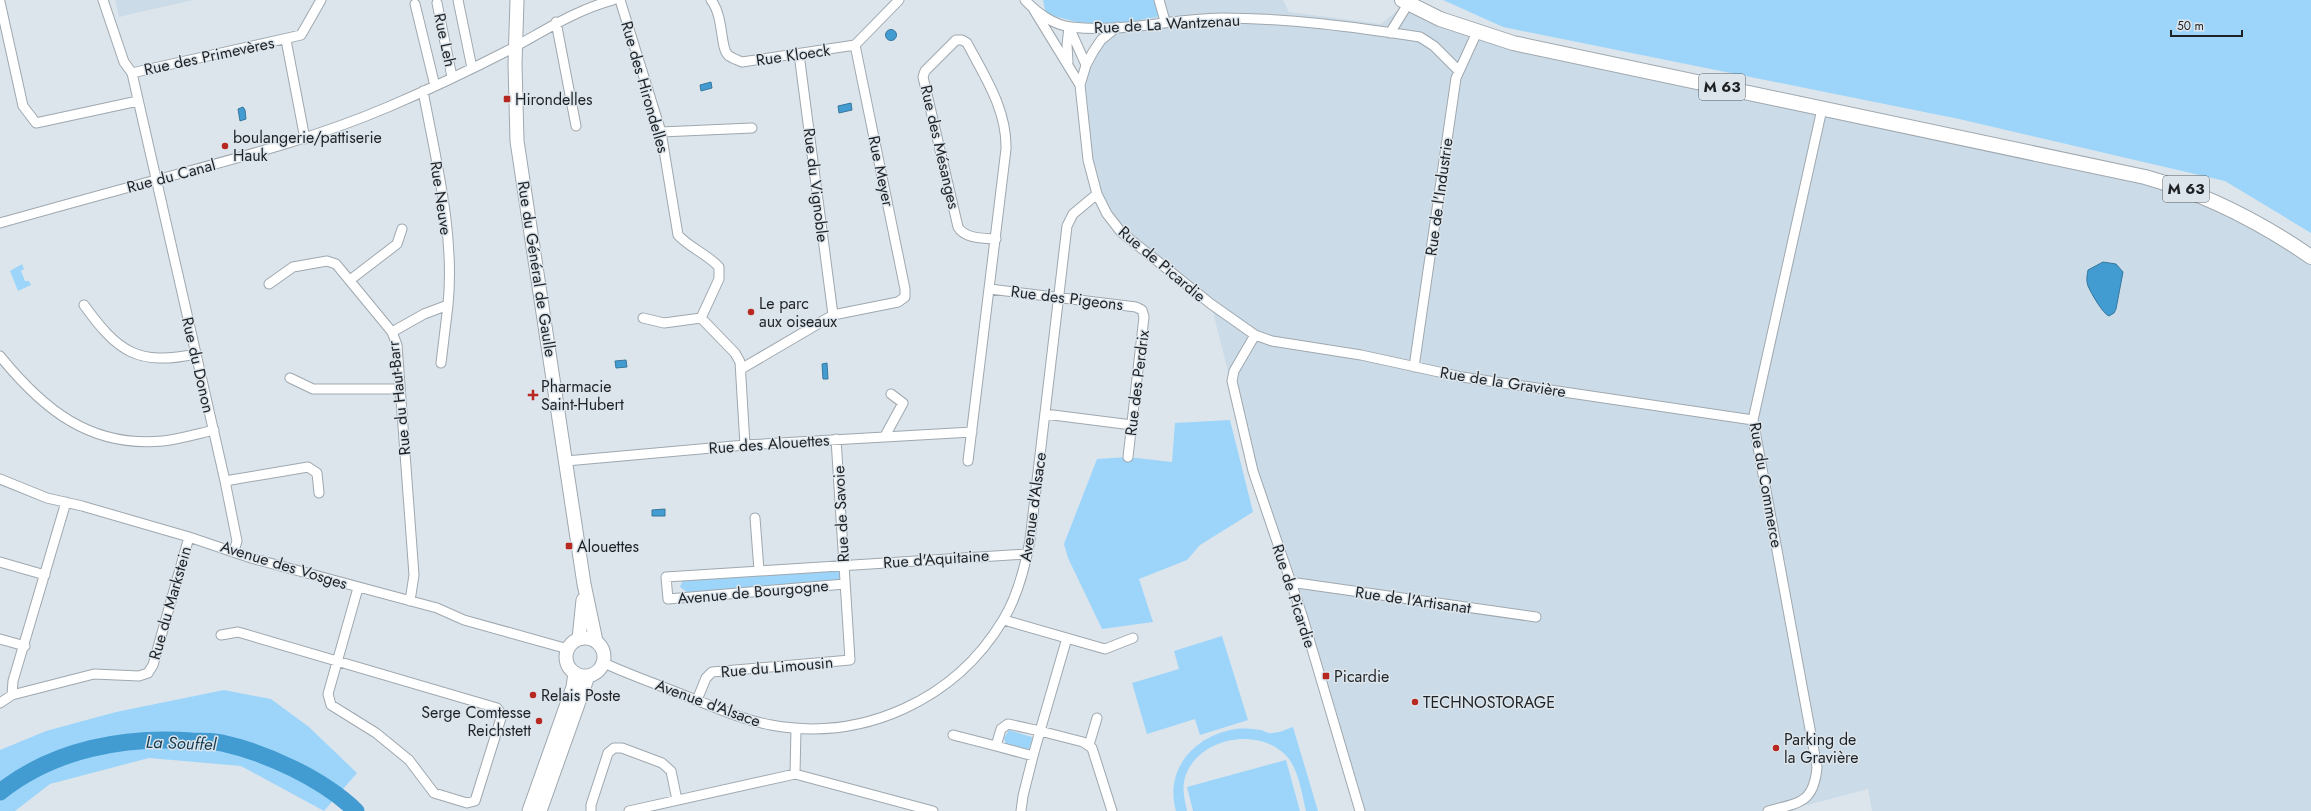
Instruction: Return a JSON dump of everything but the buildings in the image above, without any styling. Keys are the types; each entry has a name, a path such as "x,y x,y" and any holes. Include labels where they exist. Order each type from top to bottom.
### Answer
{"main road":[{"name":"Rue du Général de Gaulle","path":"517,0 516,46 518,146 584,584 596,641"},
{"name":"M 63","path":"1405,2 1440,19 1513,43 2145,177 2180,187 2251,219 2311,257"},
{"name":"Rue du Général de Gaulle","path":"579,639 584,584"},
{"path":"529,811 573,687 582,674 598,672 604,663 604,651 596,641 586,638 579,639 568,649 567,660 582,674"},
{"path":"540,811 582,674"}],"street":[{"name":"Rue du Donon","path":"103,0 124,62 132,73 225,481 237,541 234,551"},
{"name":"Rue des Primevères","path":"132,73 286,40 301,35 321,0"},
{"path":"458,0 472,68"},
{"name":"Rue du Canal","path":"0,222 258,153 305,138 387,108 516,46 556,22 595,5 613,0"},
{"name":"Rue des Hirondelles","path":"620,0 661,132 678,235 686,244 711,258 719,267 719,279 701,318"},
{"name":"Rue Kloeck","path":"711,0 718,13 722,29 723,49 728,56 742,62 855,45"},
{"path":"855,45 899,0"},
{"name":"Rue de La Wantzenau","path":"1025,0 1033,9 1050,20 1069,27 1117,27 1166,21 1222,18 1314,23 1420,37 1434,46 1458,70"},
{"path":"1159,0 1166,21"},
{"path":"0,2 23,106 36,123 138,101"},
{"path":"1390,33 1405,2"},
{"name":"Rue Leh","path":"437,3 452,77"},
{"path":"415,4 434,86"},
{"name":"Rue de Picardie","path":"1033,9 1068,63 1080,85 1088,160 1097,194 1108,214 1121,232 1211,304"},
{"path":"556,22 576,126"},
{"path":"1069,27 1086,65"},
{"name":"Rue de Picardie","path":"1068,63 1066,45 1069,27"},
{"name":"Rue de Picardie","path":"1080,85 1086,65 1101,40 1117,27"},
{"name":"Rue de l'Industrie","path":"1414,367 1458,70 1477,32"},
{"path":"286,40 305,138"},
{"name":"Rue des Mésanges","path":"968,461 990,289 996,239 1006,149 1004,121 992,90 967,43 962,40 956,40 925,71 923,77 958,227 961,231 970,236 996,239"},
{"name":"Rue Meyer","path":"833,315 898,302 905,297 905,289 855,45"},
{"name":"Rue du Vignoble","path":"799,54 833,315"},
{"name":"Rue Neuve","path":"423,91 446,215 450,288 441,363"},
{"name":"Rue du Commerce","path":"1768,811 1794,804 1809,796 1816,784 1817,767 1753,420 1822,109"},
{"path":"661,132 752,128"},
{"name":"Avenue d'Alsace","path":"604,663 746,719 796,729 833,729 874,721 908,707 948,683 970,664 1004,620 1023,574 1027,554 1045,414 1068,222 1078,209 1097,194"},
{"path":"350,280 397,244 402,228"},
{"name":"Rue du Haut-Barr","path":"269,284 293,267 327,261 336,264 392,332 396,345 414,576 410,601"},
{"name":"Rue des Pigeons","path":"990,289 1136,307 1142,310"},
{"path":"392,332 424,314 448,304"},
{"name":"Rue de la Gravière","path":"1211,304 1255,335 1272,341 1361,355 1462,377 1753,420"},
{"path":"84,305 104,332 138,355 168,360 196,354"},
{"name":"Rue des Perdrix","path":"1128,457 1144,317 1142,310"},
{"path":"741,369 833,315"},
{"path":"643,318 664,324 701,318 735,353 741,369 745,446"},
{"name":"Rue de Picardie","path":"1255,335 1234,371 1232,381 1253,471 1306,628 1360,811"},
{"path":"0,356 18,378 46,405 68,421 92,433 118,440 158,442 214,430"},
{"path":"290,378 313,388 399,389"},
{"path":"885,436 903,403 891,394"},
{"path":"1045,414 1132,424"},
{"name":"Rue des Alouettes","path":"566,461 836,439 972,432"},
{"name":"Rue de Savoie","path":"836,439 850,660"},
{"path":"225,481 308,468 317,473 319,493"},
{"name":"Avenue des Vosges","path":"0,479 37,494 189,536 251,558 437,608 464,620 568,649"},
{"path":"0,703 12,695 13,682 25,646 66,502"},
{"path":"755,518 759,570"},
{"name":"Rue du Markstein","path":"12,695 94,674 139,676 148,673 153,665 189,536"},
{"name":"Rue d'Aquitaine","path":"844,565 1027,554"},
{"path":"0,562 45,575"},
{"name":"Avenue de Bourgogne","path":"844,565 666,577 668,598 844,584"},
{"name":"Rue de l'Artisanat","path":"1290,582 1536,617"},
{"path":"221,635 238,632 338,662 497,708 500,712 501,718 479,796 475,801 467,803 434,793 409,760 376,733 331,706 328,694 338,662 358,588"},
{"path":"1004,620 1105,649 1133,638"},
{"path":"1021,811 1023,796 1033,756 1067,638"},
{"path":"0,639 25,646"},
{"name":"Rue du Limousin","path":"697,700 706,678 712,672 850,660"},
{"path":"1089,745 1097,718"},
{"path":"996,746 1001,729 1008,724 1040,731 1089,745 1096,756 1112,811"},
{"path":"795,774 796,729"},
{"path":"953,735 1033,756"},
{"path":"591,811 608,753 614,748 622,748 662,763 671,771 677,800"},
{"path":"629,811 795,774 933,811"}],"shaded area":[{"path":"115,0 193,0 119,17"},
{"path":"1043,0 1156,0 1160,16 1115,25 1077,22 1046,14"},
{"path":"1156,0 1283,0 1289,12 1381,24 1405,4 1439,21 2179,190 2284,243 2311,265 2311,811 1872,811 1868,789 1784,811 1360,811 1253,471 1211,304 1121,232 1097,194 1080,85 1094,54 1102,42"},
{"path":"1443,0 2311,0 2311,233 2225,181 1959,119 1503,27"},
{"path":"891,29 895,31 897,35 895,39 891,41 887,39 885,35 887,31"},
{"path":"711,82 712,88 701,91 700,85"},
{"path":"851,103 852,110 839,113 838,106"},
{"path":"243,107 245,110 246,119 240,121 238,109"},
{"path":"2103,262 2116,264 2123,272 2116,309 2114,313 2109,316 2097,303 2087,282 2088,270"},
{"path":"22,264 24,269 21,271 25,281 29,281 31,285 18,291 10,271"},
{"path":"626,360 627,367 616,368 615,361"},
{"path":"827,363 828,379 823,379 822,364"},
{"path":"1230,420 1253,512 1200,545 1187,560 1139,579 1153,622 1102,629 1068,558 1064,544 1097,459 1128,457 1172,462 1175,423"},
{"path":"665,509 665,516 652,516 652,510"},
{"path":"838,570 841,577 838,582 688,593 680,587 683,579"},
{"path":"1222,636 1248,720 1200,735 1195,719 1147,734 1132,683 1179,669 1174,651"},
{"path":"224,690 271,699 309,727 357,773 324,811 241,766 149,758 50,784 15,811 0,811 0,750 46,731 116,712"},
{"path":"1293,727 1318,811 1306,811 1298,777 1289,759 1278,749 1265,742 1250,739 1220,743 1207,750 1195,760 1187,772 1184,782 1184,796 1187,811 1176,811 1173,796 1179,768 1186,756 1208,738 1236,729 1261,730 1271,733 1280,732"},
{"path":"1009,730 1032,737 1031,747 1026,750 1006,744 1004,738"},
{"path":"1286,760 1300,811 1193,811 1187,787"}],"waterway":[{"name":"La Souffel","path":"0,792 21,777 43,765 91,748 141,741 207,741 239,747 275,760 311,778 327,788 343,799 356,811"}],"place":[{"name":"Hirondelles","path":"507,99"},
{"name":"boulangerie/pattiserie Hauk","path":"225,146"},
{"name":"Le parc aux oiseaux","path":"751,312"},
{"name":"Pharmacie Saint-Hubert","path":"533,395"},
{"name":"Alouettes","path":"569,546"},
{"name":"Picardie","path":"1326,676"},
{"name":"Relais Poste","path":"533,695"},
{"name":"TECHNOSTORAGE","path":"1415,702"},
{"name":"Serge Comtesse Reichstett","path":"539,721"},
{"name":"Parking de la Gravière","path":"1776,748"}]}
